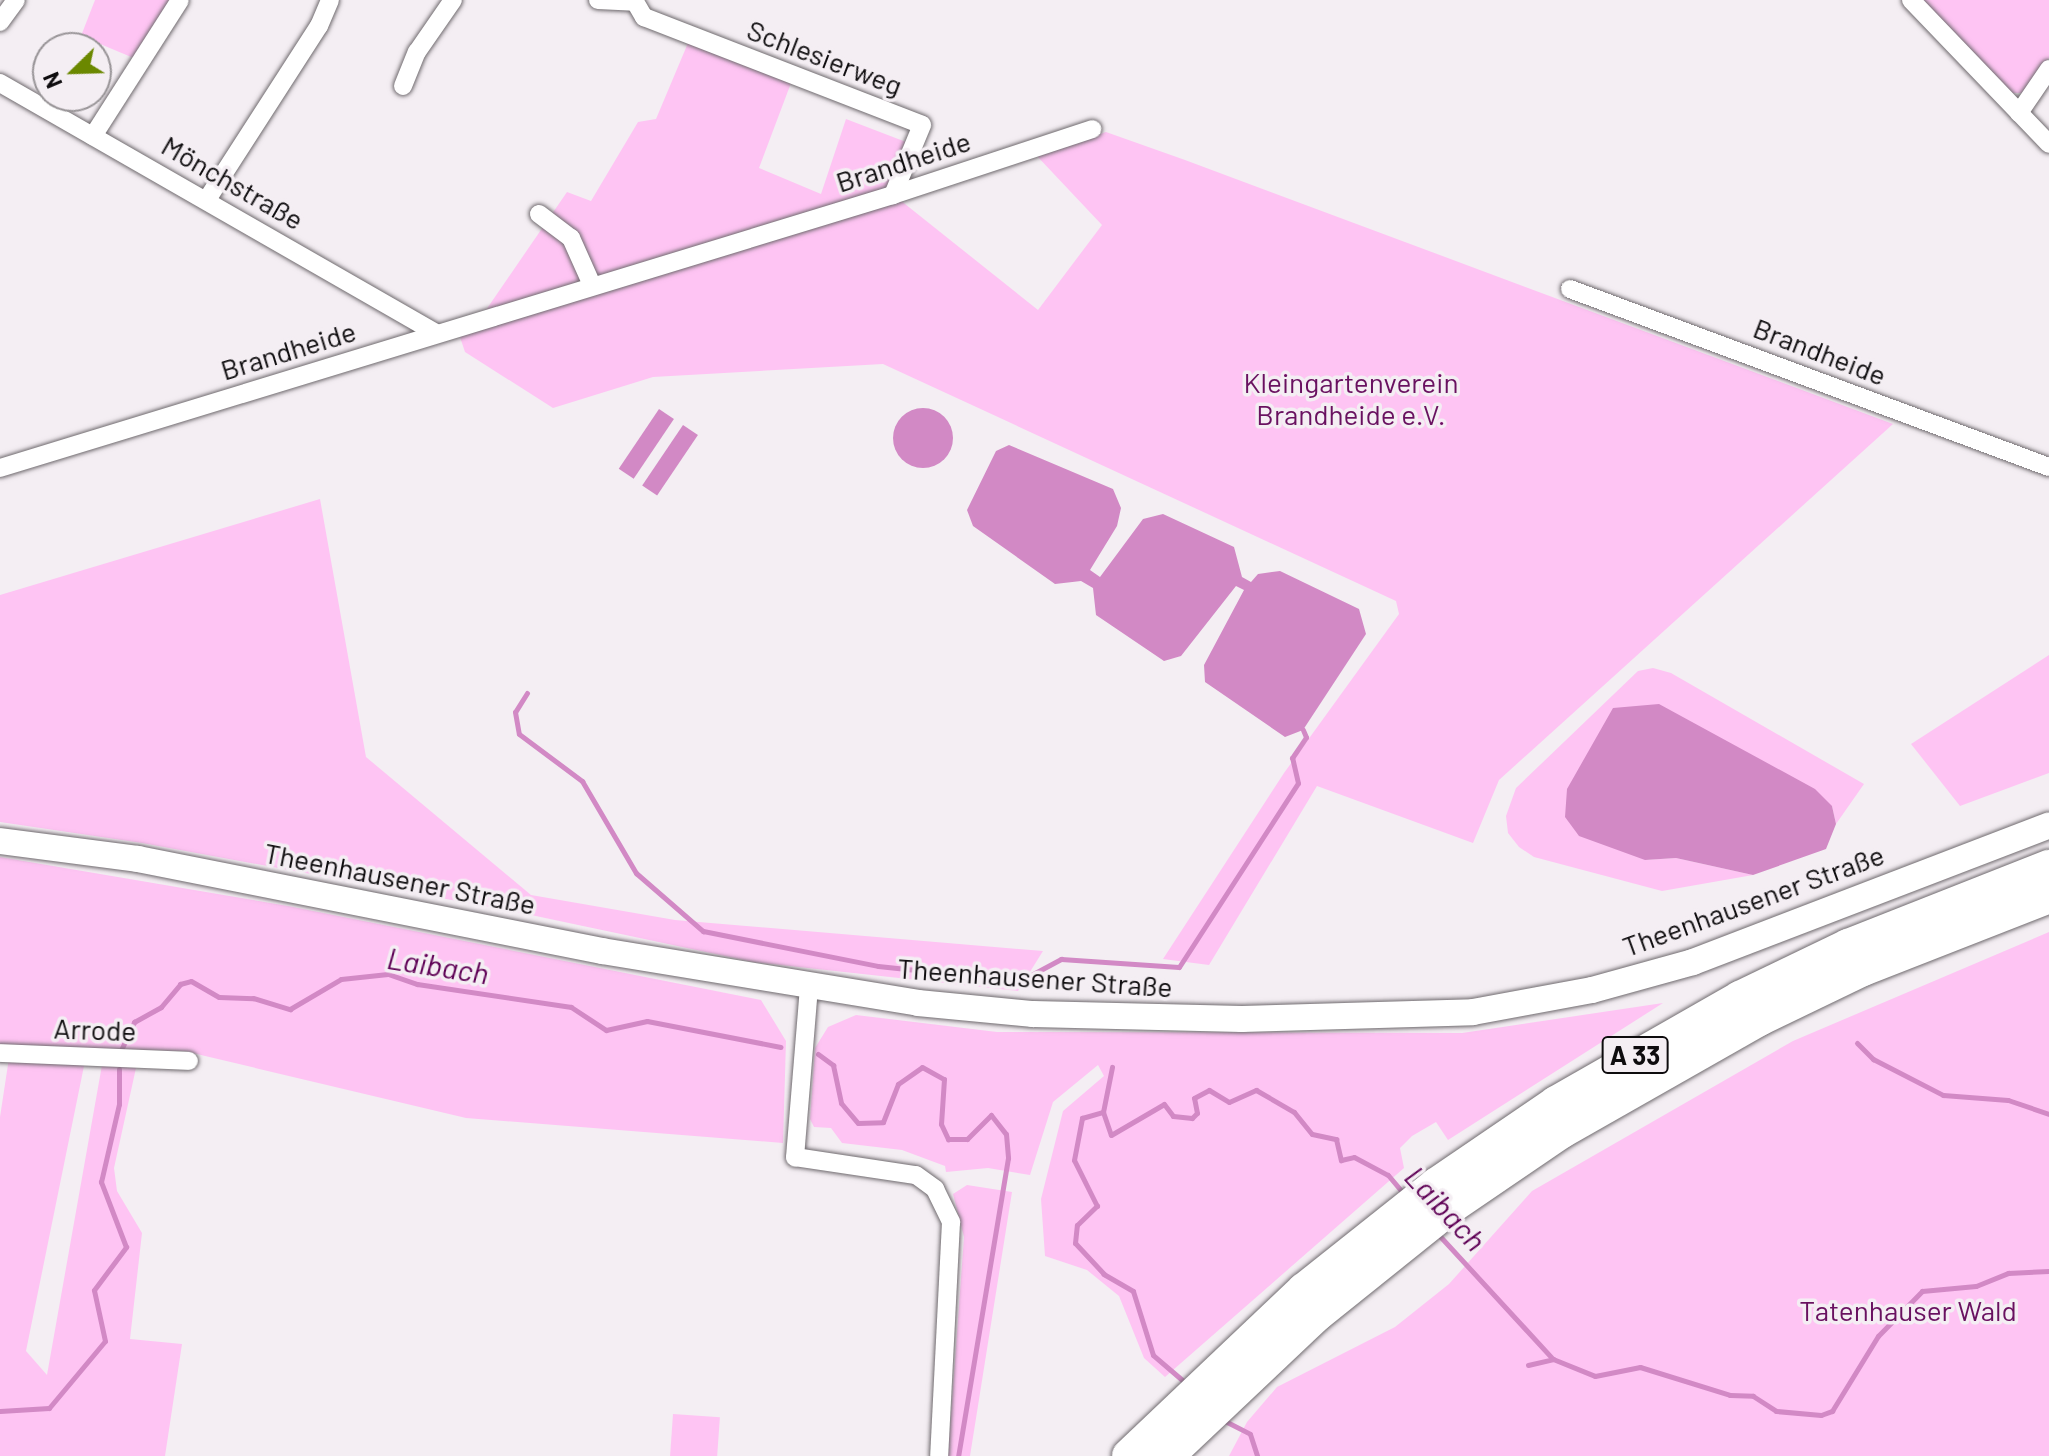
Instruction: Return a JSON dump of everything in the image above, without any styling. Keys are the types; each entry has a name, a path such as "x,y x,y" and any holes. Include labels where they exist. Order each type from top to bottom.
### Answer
{"highway":[{"name":"A 33","path":"1129,1456 1184,1417 1397,1232 1556,1103 1740,998 1848,946 2049,867"},
{"name":"A 33","path":"1444,1196 1759,1019 1863,969 2049,896"},
{"name":"A 33","path":"1167,1456 1184,1417"}],"main road":[{"name":"Theenhausener Straße","path":"0,841 138,859 809,987 918,1003 1143,1019 1473,1012 1592,990 1693,962 2049,825"}],"street":[{"path":"0,22 16,0"},
{"path":"93,136 180,0"},
{"path":"208,198 319,26 330,0"},
{"path":"403,86 417,52 453,0"},
{"name":"Schlesierweg","path":"598,0 634,1 644,17 922,125 893,195"},
{"path":"1911,0 2049,144"},
{"path":"2019,113 2049,69"},
{"name":"Mönchstraße","path":"0,83 208,198 436,333"},
{"name":"Brandheide","path":"0,468 893,195 1092,129"},
{"path":"539,214 571,238 592,285"},
{"name":"Brandheide","path":"1570,289 2049,467"},
{"path":"809,987 795,1157 916,1175 935,1189 951,1222 939,1456"},
{"name":"Arrode","path":"0,1053 189,1061"}],"green space":[{"path":"95,0 171,0 136,59 112,49 112,32 83,32"},
{"path":"1920,0 2049,0 2049,58 2025,93 2010,93"},
{"path":"688,43 791,83 759,168 821,194 846,119 906,142 885,192 486,310 567,192 591,201 638,122 656,119"},
{"name":"Kleingartenverein Brandheide e.V.","path":"1106,132 1893,424 1499,780 1473,843 1317,786 1209,965 1163,959 1284,773 1399,614 1396,601 883,364 653,377 553,408 465,352 459,334 900,200 1038,310 1102,225 1036,155"},
{"path":"320,499 366,757 531,895 675,920 1043,951 1018,991 753,962 517,912 142,843 0,822 0,595"},
{"path":"2049,655 2049,773 1960,806 1911,744"},
{"path":"1653,668 1671,673 1864,784 1836,824 1832,806 1645,860 1676,858 1753,875 1662,891 1534,857 1519,847 1508,833 1506,816 1516,788 1638,671"},
{"path":"0,857 288,906 761,1000 786,1041 783,1143 466,1118 184,1051 0,1046"},
{"name":"Tatenhauser Wald","path":"2049,932 2049,1456 1229,1456 1247,1422 1277,1387 1395,1327 1449,1284 1532,1191 1793,1041"},
{"path":"1663,1003 1448,1140 1436,1122 1412,1136 1400,1148 1404,1168 1165,1377 1144,1358 1119,1296 1087,1270 1045,1256 1041,1199 1063,1111 1104,1076 1098,1065 1053,1102 1030,1175 988,1168 946,1172 945,1166 902,1150 842,1143 831,1128 814,1127 810,1119 815,1048 828,1027 856,1015 997,1032 1462,1033"},
{"path":"9,1058 85,1061 26,1351 47,1375 102,1065 136,1068 114,1168 117,1191 142,1233 130,1339 182,1344 165,1456 0,1456 0,1117"},
{"path":"967,1185 1012,1192 970,1456 948,1456 964,1237 953,1194"},
{"path":"673,1414 720,1417 717,1456 670,1456"}],"shaded area":[{"path":"923,408 935,410 944,417 951,426 951,450 944,459 935,466 923,468 911,466 902,459 895,450 893,438 895,426 902,417 911,410"},
{"path":"659,409 674,419 634,479 619,469"},
{"path":"683,425 698,435 657,496 642,486"},
{"path":"1009,445 1113,489 1121,508 1117,526 1090,570 1100,577 1143,519 1163,514 1234,547 1242,577 1251,582 1258,574 1280,571 1359,609 1366,634 1303,730 1285,737 1205,682 1204,665 1244,590 1236,586 1181,656 1164,661 1096,615 1093,588 1081,581 1055,584 973,526 967,510 996,451"},
{"path":"1659,704 1815,789 1832,806 1836,824 1826,849 1753,875 1676,858 1645,860 1579,836 1565,817 1567,789 1613,708"}],"waterway":[{"path":"527,693 515,712 519,734 582,781 636,873 703,931 878,966 1020,981 1061,959 1179,967 1298,783 1292,758 1306,737 1303,730"},
{"name":"Laibach","path":"122,1048 134,1022 161,1007 180,984 191,981 219,997 253,998 290,1009 341,979 388,974 417,984 571,1007 606,1030 647,1021 781,1047"},
{"path":"1857,1043 1873,1059 1943,1095 2008,1100 2049,1114"},
{"name":"Laibach","path":"818,1054 833,1065 841,1103 858,1123 883,1122 898,1084 922,1067 944,1079 941,1124 948,1139 967,1139 991,1115 1006,1134 1008,1158 958,1456"},
{"path":"1103,1112 1112,1067"},
{"name":"Laibach","path":"0,1411 49,1408 105,1341 94,1290 126,1247 101,1182 119,1104 119,1069"},
{"name":"Laibach","path":"1188,1385 1153,1355 1133,1291 1104,1274 1075,1243 1077,1225 1097,1206 1074,1160 1082,1118 1103,1112 1111,1135 1164,1104 1173,1116 1192,1118 1197,1113 1194,1098 1209,1090 1229,1102 1256,1090 1294,1112 1312,1134 1336,1139 1341,1160 1354,1157 1388,1175 1405,1195"},
{"name":"Laibach","path":"1437,1233 1553,1359 1595,1376 1640,1367 1730,1395 1753,1396 1776,1411 1821,1415 1832,1411 1878,1336 1922,1291 1976,1286 2008,1273 2049,1271"},
{"path":"1528,1365 1553,1359"},
{"name":"Laibach","path":"1223,1420 1250,1434 1257,1456"}]}
